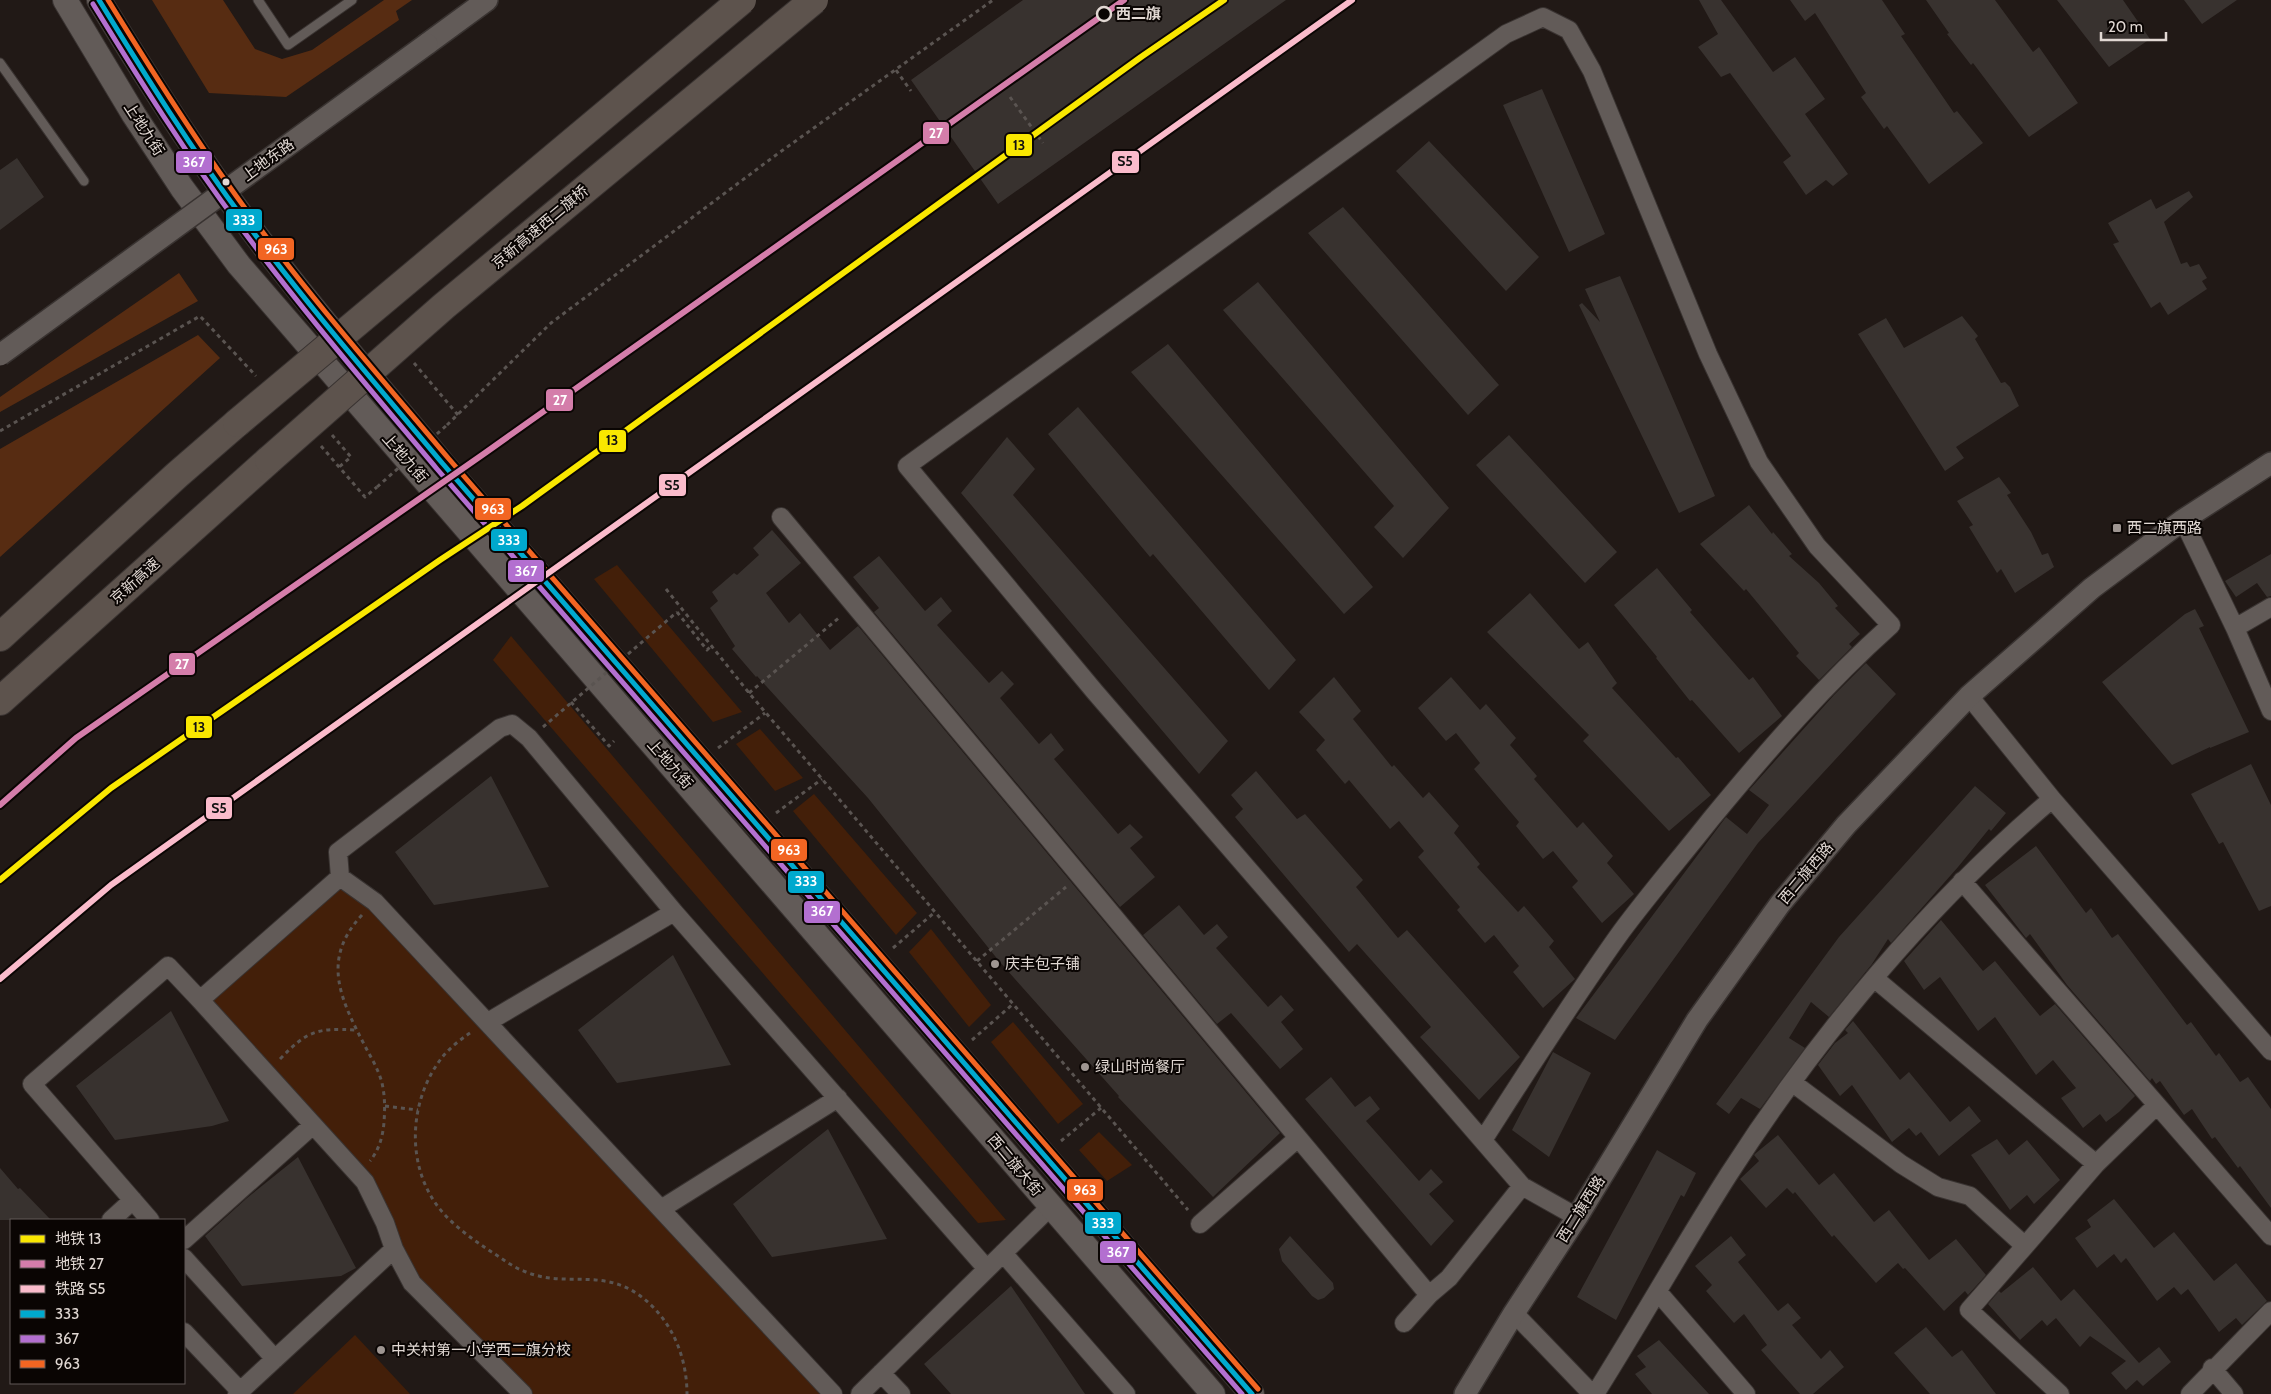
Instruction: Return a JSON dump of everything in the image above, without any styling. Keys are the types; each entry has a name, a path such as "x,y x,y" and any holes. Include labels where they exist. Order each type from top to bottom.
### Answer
{"highway":[{"path":"0,637 177,475 237,423 742,0"},
{"name":"京新高速西二旗桥","path":"269,460 444,306 814,0"},
{"name":"京新高速","path":"0,701 269,460"}],"main road":[{"name":"上地九街","path":"65,0 161,155 239,265 818,935"},
{"name":"上地九街","path":"99,0 195,152"},
{"name":"西二旗大街","path":"195,152 267,250 325,324 443,464 1252,1394"},
{"name":"西二旗大街","path":"818,935 1050,1207 1214,1394"}],"street":[{"name":"上地东路","path":"0,355 487,0"},
{"path":"1483,1140 1577,995 1622,931 1662,880 1746,777 1815,699 1855,657 1891,625 1817,546 1759,462 1708,354 1592,71 1569,30 1543,17 1506,34 907,466 1102,700 1522,1186 1577,1217"},
{"name":"西二旗西路","path":"1465,1394 1514,1313 1577,1217 1697,1020 1780,904 1846,825 1969,696 2092,588 2182,520 2271,463"},
{"path":"781,517 1429,1295"},
{"path":"2182,520 2235,628 2271,711"},
{"path":"2235,628 2271,607"},
{"path":"1969,696 2052,799 2271,1051"},
{"path":"833,1394 375,902 340,876 338,852 500,728 512,724 529,738 674,912 987,1269"},
{"path":"1596,1394 1730,1173 1793,1083 1894,954 1962,881 2007,837 2052,799"},
{"path":"200,1000 340,876"},
{"path":"1962,881 2271,1236"},
{"path":"488,1022 674,912"},
{"path":"149,1219 32,1084 168,966 365,1182 394,1249 412,1283 523,1394"},
{"path":"1874,978 2096,1164"},
{"path":"1793,1083 1901,1164 1938,1187 1970,1196 2025,1246"},
{"path":"661,1209 838,1098"},
{"path":"2060,1394 1969,1310 2096,1164 2157,1105"},
{"path":"185,1239 313,1124"},
{"path":"1200,1224 1298,1138"},
{"path":"1404,1324 1429,1295 1449,1278 1522,1186"},
{"path":"112,1219 133,1200"},
{"path":"860,1394 1050,1207"},
{"path":"185,1333 239,1392 394,1249"},
{"path":"1002,1254 1126,1394"},
{"path":"185,1259 275,1359"},
{"path":"1658,1292 1746,1394"},
{"path":"2190,1394 2212,1368 2271,1311"},
{"path":"1514,1313 1592,1394"},
{"path":"2212,1368 2234,1394"},
{"path":"881,1373 901,1394"}],"lane":[{"path":"258,0 288,45 352,0"},
{"path":"0,63 84,181"}],"path":[{"path":"316,440 365,497 458,415 551,323 776,155 993,0"},
{"path":"896,70 911,91"},
{"path":"1010,97 1042,143"},
{"path":"0,431 200,316 258,378"},
{"path":"413,362 458,415"},
{"path":"330,433 351,458 339,467"},
{"path":"666,589 749,693 1200,1224"},
{"path":"749,693 854,605"},
{"path":"543,727 676,612 707,650 711,646"},
{"path":"571,702 609,746 614,741"},
{"path":"701,761 766,713"},
{"path":"758,826 822,779"},
{"path":"977,961 1080,876"},
{"path":"358,1174 377,1153 384,1128 385,1106 382,1083 356,1030 337,983 338,955 350,928 375,902"},
{"path":"876,962 935,912"},
{"path":"956,1054 1013,1004"},
{"path":"488,1022 469,1034 444,1055 424,1090 418,1110 415,1136 421,1176 434,1202 444,1214 475,1240 526,1272 556,1279 610,1281 638,1294 661,1314 678,1344 687,1377 687,1394"},
{"path":"266,1073 304,1036 327,1030 356,1030"},
{"path":"385,1106 418,1110"},
{"path":"1044,1156 1101,1108"}],"shaded area":[{"path":"152,0 223,0 255,49 282,59 312,50 384,0 412,0 396,11 399,20 286,97 209,93"},
{"path":"179,273 198,301 0,412 0,397"},
{"path":"198,335 220,358 0,557 0,449"},
{"path":"617,565 742,712 713,722 594,579"},
{"path":"511,636 1006,1220 978,1223 493,660"},
{"path":"760,729 803,778 775,791 736,744"},
{"path":"814,794 917,913 896,935 793,811"},
{"path":"340,877 833,1394 523,1394 412,1283 365,1182 200,1000"},
{"path":"931,929 991,1005 969,1027 909,952"},
{"path":"1013,1022 1083,1104 1058,1124 991,1042"},
{"path":"1099,1132 1132,1165 1107,1181 1079,1150"},
{"path":"355,1335 410,1394 293,1394"}],"building":[{"path":"1023,0 1286,0 998,204 911,80"},
{"path":"1699,0 1721,0 1773,72 1795,57 1825,99 1805,114 1848,174 1833,186 1826,180 1806,195 1783,162 1791,156 1730,73 1721,77 1698,47 1718,34"},
{"path":"1790,0 1882,0 1905,34 1901,36 1954,113 1957,111 1983,143 1929,184 1887,126 1884,129 1861,97 1866,93 1815,13 1805,21"},
{"path":"1926,0 1995,0 2033,52 2039,47 2078,103 2029,137 1973,63 1971,65 1947,34 1949,33"},
{"path":"2057,0 2123,0 2150,39 2109,67"},
{"path":"2184,0 2237,0 2202,24"},
{"path":"1542,89 1605,234 1569,252 1503,105"},
{"path":"1429,141 1539,257 1506,291 1396,171"},
{"path":"17,158 44,197 0,230 0,170"},
{"path":"2189,191 2193,197 2164,222 2181,264 2187,262 2190,267 2199,264 2207,278 2202,281 2207,289 2168,315 2160,302 2151,308 2113,244 2119,242 2108,223 2151,199 2156,209"},
{"path":"1343,207 1499,385 1468,415 1308,233"},
{"path":"1620,276 1715,496 1679,513 1579,305 1582,303 1600,322 1585,289"},
{"path":"1258,282 1449,508 1403,558 1374,527 1394,506 1223,310"},
{"path":"1962,316 1978,336 1975,339 2001,383 2005,382 2010,387 2019,406 1956,447 1964,458 1945,471 1858,334 1886,318 1904,348"},
{"path":"1168,344 1373,587 1344,614 1131,372"},
{"path":"1078,407 1296,660 1269,690 1153,554 1150,557 1048,434"},
{"path":"1509,435 1617,552 1585,583 1476,465"},
{"path":"1007,437 1035,469 1013,495 1228,741 1199,774 961,493"},
{"path":"1999,477 2011,493 2007,495 2031,532 2042,555 2048,553 2054,567 2015,593 2001,569 1997,573 1969,527 1973,525 1957,501"},
{"path":"1749,505 1772,534 1773,532 1792,554 1789,556 1819,583 1838,606 1835,608 1860,634 1849,644 1852,647 1819,680 1796,656 1799,653 1746,589 1744,591 1700,544"},
{"path":"772,530 801,563 766,593 789,623 800,613 830,650 858,626 1280,1133 1213,1197 1118,1097 999,961 868,798 732,649 735,646 710,608 718,601 712,592 734,573 737,575 759,555 753,548"},
{"path":"2271,554 2271,596 2267,597 2257,583 2236,597 2225,581"},
{"path":"879,556 925,611 941,597 952,611 937,625 989,683 1002,671 1014,684 1000,698 1039,744 1051,733 1064,750 1054,759 1118,834 1130,824 1143,837 1130,848 1155,877 1120,907 874,612 879,608 853,577"},
{"path":"1657,568 1692,610 1690,612 1749,680 1753,677 1782,716 1739,753 1692,700 1690,701 1614,605"},
{"path":"1530,593 1579,649 1588,642 1617,683 1612,688 1676,758 1678,757 1711,795 1669,831 1583,741 1589,735 1487,632"},
{"path":"2195,609 2204,626 2199,628 2249,732 2210,747 2172,765 2102,682 2185,614"},
{"path":"1866,663 1896,694 1758,843 1615,1040 1576,1018 1726,817 1747,834 1769,805 1749,790 1834,695"},
{"path":"1334,677 1361,711 1353,719 1392,767 1394,765 1423,798 1429,792 1459,826 1454,833 1480,864 1477,867 1518,912 1524,906 1554,941 1549,947 1575,979 1543,1008 1513,972 1519,966 1494,935 1485,943 1457,910 1460,907 1418,857 1424,851 1399,821 1390,829 1349,780 1345,784 1316,750 1325,740 1299,712"},
{"path":"1451,677 1480,710 1486,704 1516,738 1510,745 1537,776 1534,779 1577,828 1583,822 1613,856 1607,863 1634,894 1602,923 1572,887 1578,881 1553,851 1543,859 1516,826 1519,822 1474,769 1480,763 1456,733 1446,741 1418,708"},
{"path":"2251,764 2271,805 2271,906 2259,911 2223,842 2219,844 2191,794"},
{"path":"1256,771 1297,819 1305,814 1363,880 1356,887 1398,938 1407,930 1520,1057 1479,1100 1420,1037 1431,1027 1357,944 1349,952 1235,817 1243,809 1231,795"},
{"path":"491,776 549,887 434,905 395,852"},
{"path":"1975,786 2006,813 1991,831 1989,829 1891,943 1888,939 1872,964 1829,1017 1811,1002 1789,1038 1805,1048 1760,1109 1741,1098 1729,1114 1716,1104 1839,937"},
{"path":"2036,846 2086,913 2091,908 2112,938 2118,934 2187,1025 2191,1022 2216,1056 2219,1053 2240,1082 2248,1077 2271,1109 2271,1208 2240,1166 2238,1168 2215,1137 2212,1139 2192,1109 2184,1115 2160,1081 2156,1084 2152,1078 2150,1081 2067,985 2030,934 2026,938 1985,885"},
{"path":"1179,905 1204,935 1217,924 1228,937 1216,948 1268,1007 1281,995 1294,1010 1281,1022 1303,1049 1280,1069 1231,1013 1217,1024 1143,935"},
{"path":"1941,920 1983,971 1995,961 2040,1016 2055,1004 2135,1096 2106,1122 2100,1114 2083,1128 2061,1098 2076,1088 2053,1060 2036,1075 1995,1017 1978,1031 1940,977 1924,990 1904,961"},
{"path":"673,955 731,1065 617,1083 578,1030"},
{"path":"171,1011 229,1121 212,1126 115,1140 76,1086"},
{"path":"1853,1021 1900,1080 1909,1072 1950,1122 1969,1106 1981,1121 1939,1156 1921,1132 1916,1136 1909,1128 1892,1142 1852,1085 1840,1096 1818,1065 1835,1043 1848,1033 1845,1030"},
{"path":"1553,1052 1591,1073 1549,1157 1512,1130"},
{"path":"1331,1077 1355,1107 1370,1096 1380,1109 1366,1121 1419,1181 1431,1169 1443,1182 1429,1194 1454,1221 1431,1246 1305,1099"},
{"path":"828,1129 887,1239 772,1257 733,1204"},
{"path":"1778,1135 1819,1185 1834,1173 1874,1222 1889,1210 1929,1260 1956,1239 1986,1275 1968,1295 1965,1291 1944,1311 1905,1268 1903,1269 1898,1263 1876,1283 1834,1235 1832,1237 1795,1192 1793,1194 1787,1188 1766,1208 1740,1179 1759,1161 1754,1155"},
{"path":"1997,1139 2009,1155 2027,1140 2060,1180 2034,1204 2027,1195 2010,1210 1971,1155"},
{"path":"1657,1150 1696,1173 1684,1197 1681,1195 1616,1320 1577,1297"},
{"path":"298,1157 356,1268 341,1276 242,1286 205,1236 247,1198"},
{"path":"0,1168 18,1189 20,1188 50,1219 0,1220"},
{"path":"2114,1199 2154,1248 2174,1232 2214,1281 2236,1263 2267,1301 2242,1325 2236,1318 2219,1332 2188,1289 2181,1295 2174,1287 2157,1301 2126,1258 2121,1263 2114,1254 2097,1268 2075,1238 2091,1227 2087,1220"},
{"path":"1290,1236 1333,1283 1334,1289 1324,1298 1318,1300 1312,1296 1282,1261 1279,1249"},
{"path":"1731,1236 1746,1255 1738,1262 1778,1311 1788,1303 1801,1318 1792,1325 1821,1359 1830,1350 1844,1367 1813,1394 1800,1394 1761,1350 1767,1345 1744,1314 1734,1323 1706,1291 1712,1285 1695,1266"},
{"path":"2033,1267 2061,1301 2074,1289 2139,1363 2159,1347 2171,1362 2143,1386 2137,1380 2126,1390 2111,1373 2126,1361 2090,1336 2080,1347 2056,1318 2047,1326 2042,1320 2020,1340 1988,1304 1999,1291 2001,1293"},
{"path":"1011,1286 1085,1394 951,1394 924,1364"},
{"path":"1926,1327 1952,1357 1962,1350 1996,1394 1930,1394 1894,1353"},
{"path":"1659,1340 1709,1394 1652,1394 1635,1374 1646,1367 1637,1356"}],"metro line":[{"name":"27","path":"0,805 76,738 485,453 1124,0"},
{"name":"13","path":"0,880 111,788 440,560 522,506 1141,57 1224,0"}],"rail line":[{"name":"S5","path":"0,979 111,885 1352,0"}],"transit line":[{"name":"333","path":"99,0 169,112 225,194 342,344 443,464 1252,1394"},
{"name":"963","path":"108,0 177,109 231,189 298,278 348,339 449,459 1258,1389"},
{"name":"367","path":"93,4 163,116 219,198 336,348 437,469 1242,1394"}],"place":[{"name":"西二旗","path":"1104,14"},
{"name":"西二旗西路","path":"2117,528"},
{"name":"庆丰包子铺","path":"995,964"},
{"name":"绿山时尚餐厅","path":"1085,1067"},
{"name":"中关村第一小学西二旗分校","path":"381,1350"}]}
